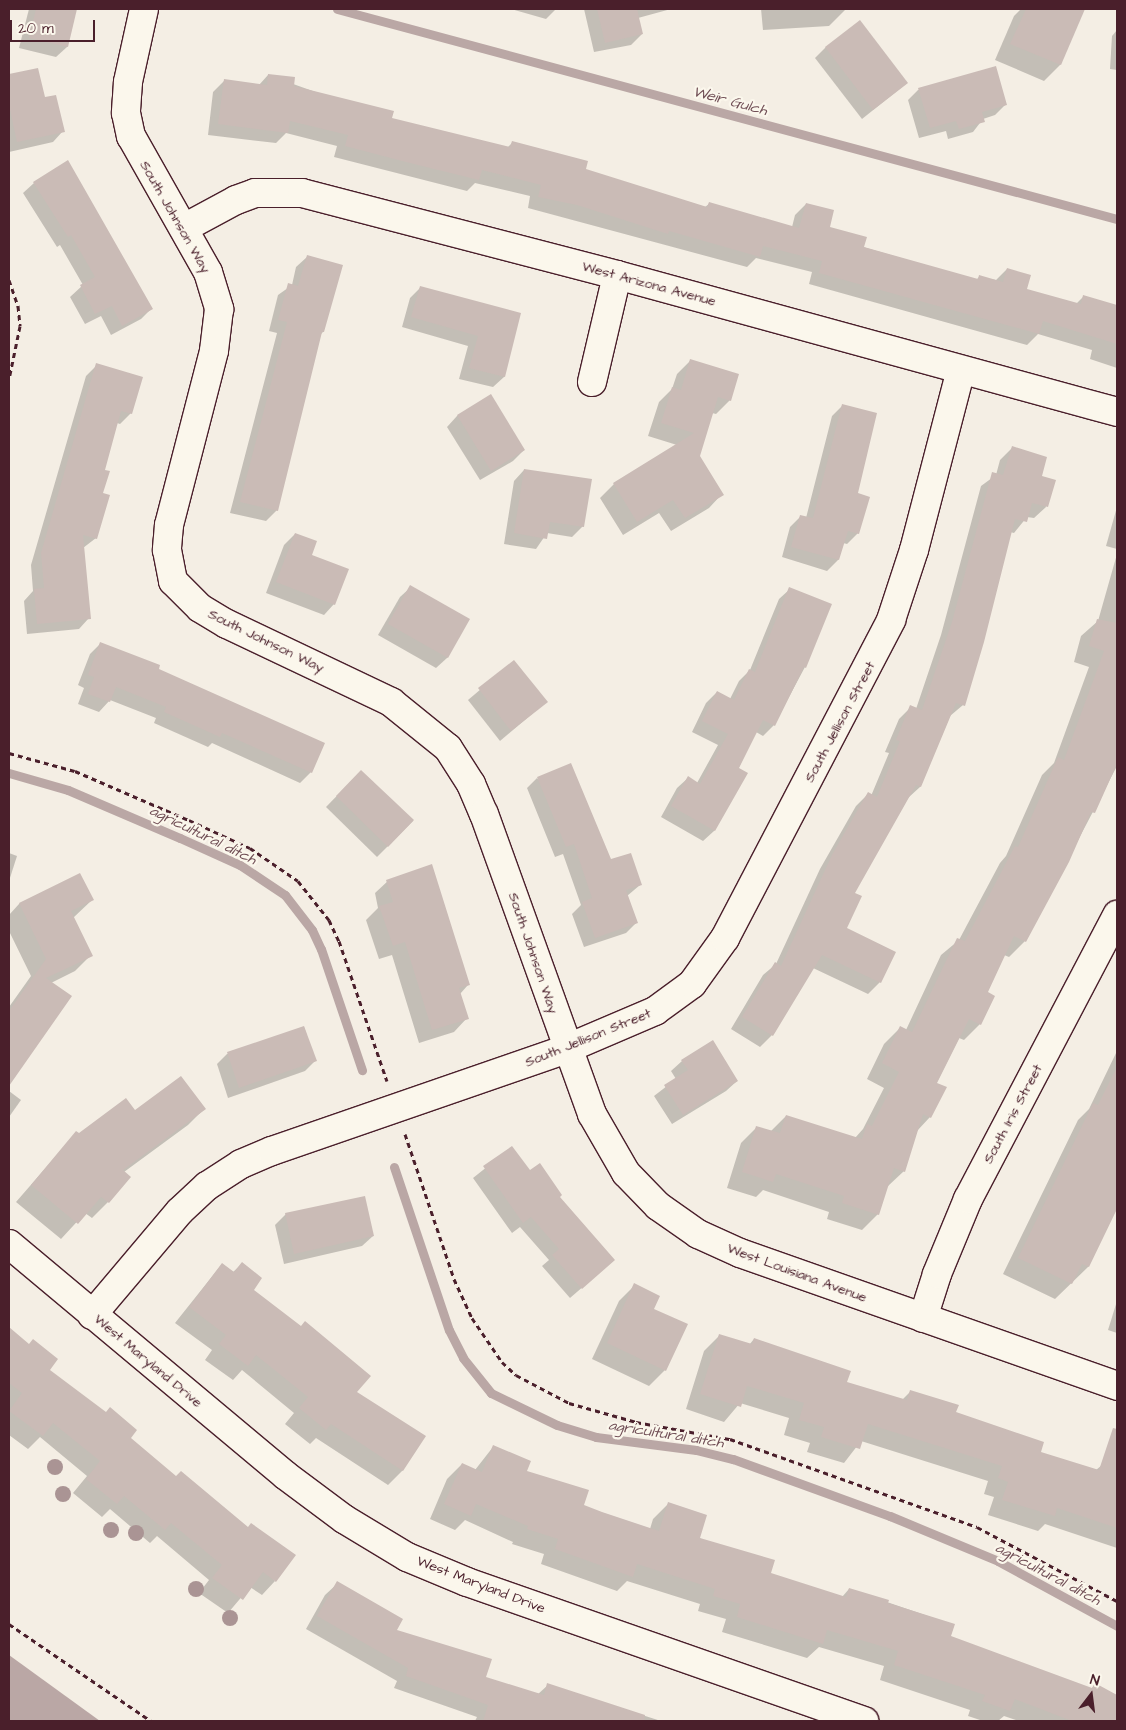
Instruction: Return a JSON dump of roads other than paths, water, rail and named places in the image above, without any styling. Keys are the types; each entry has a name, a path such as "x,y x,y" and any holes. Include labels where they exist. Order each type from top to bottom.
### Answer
{"street":[{"name":"South Johnson Way","path":"144,9 128,82 128,123 140,157 184,228 211,278 217,296 219,322 168,525 167,550 173,581 200,608 227,624 391,702 448,748 471,784 484,814 566,1049"},
{"name":"West Arizona Avenue","path":"184,228 246,196 288,192 331,200 617,275 1117,412"},
{"path":"592,382 617,275"},
{"name":"South Jellison Street","path":"92,1315 180,1210 226,1174 272,1151 566,1049 670,1003 692,984 718,952 891,620 914,550 961,370"},
{"name":"South Iris Street","path":"923,1318 937,1274 968,1198 1117,915"},
{"name":"West Louisiana Avenue","path":"566,1049 610,1150 640,1189 678,1221 740,1253 1117,1386"},
{"name":"West Maryland Drive","path":"9,1244 285,1476 344,1519 407,1557 467,1582 864,1721"}],"waterway":[{"name":"Weir Gulch","path":"337,9 1117,219"},
{"name":"agricultural ditch","path":"9,773 68,790 180,838 240,865 285,895 312,930 321,949 362,1070"},
{"name":"agricultural ditch","path":"394,1167 449,1330 463,1358 491,1393 557,1425 596,1437 696,1450 733,1459 890,1516 998,1561 1117,1626"}]}
